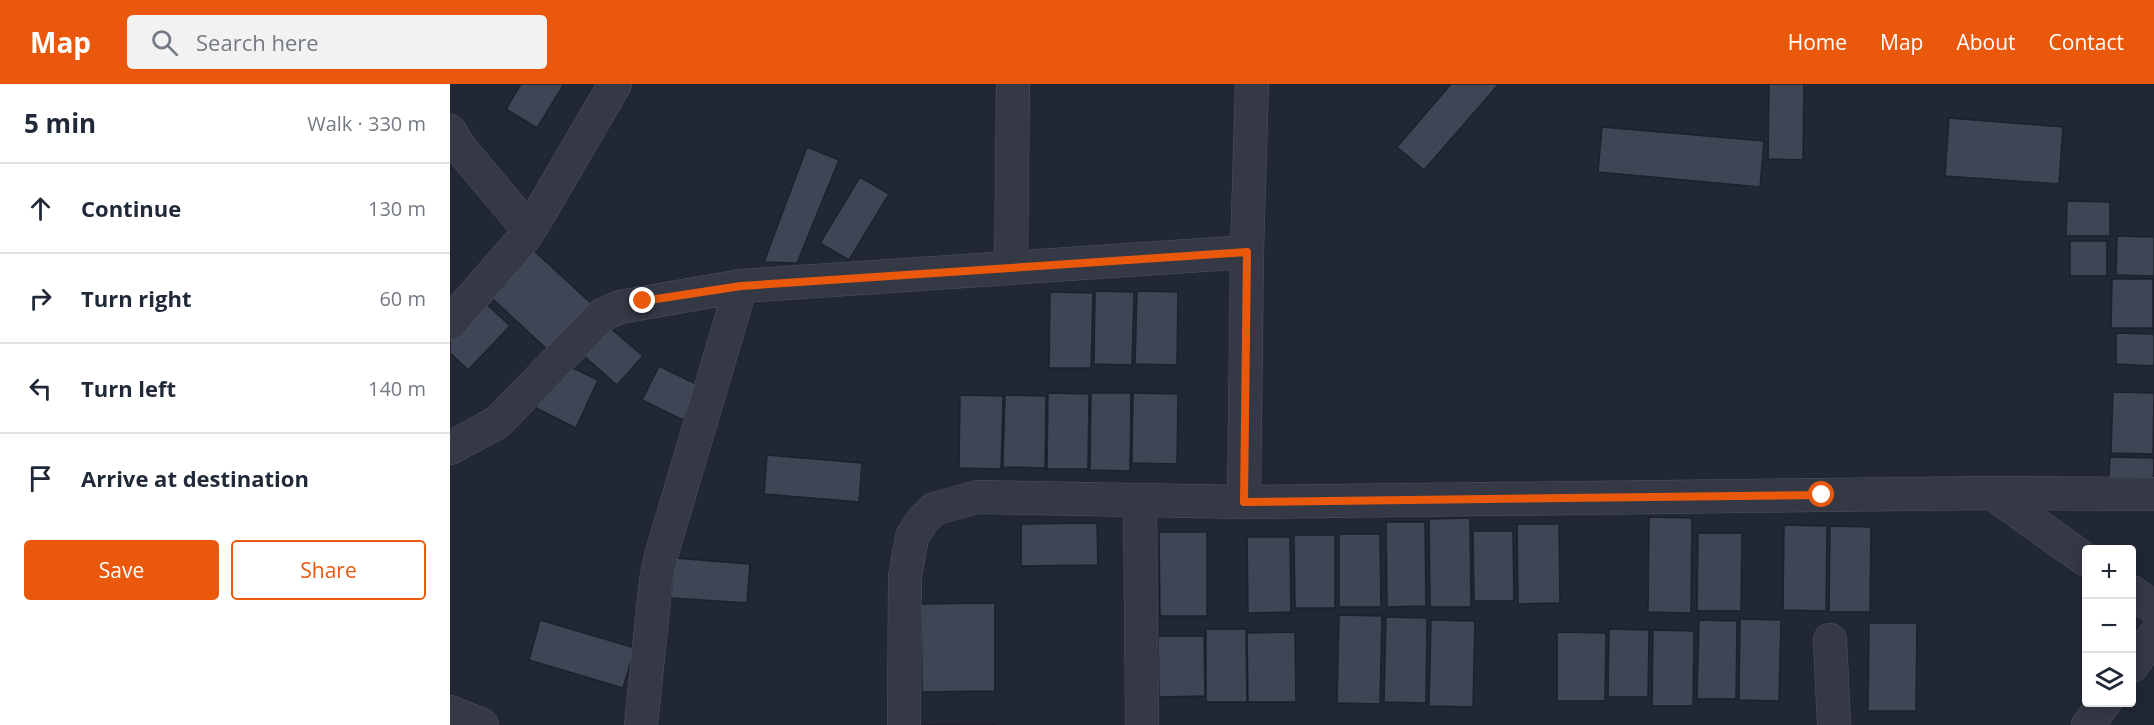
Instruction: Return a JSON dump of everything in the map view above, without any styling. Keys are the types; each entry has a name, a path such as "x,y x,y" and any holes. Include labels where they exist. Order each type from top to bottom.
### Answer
{"street":[{"path":"450,323 529,230 615,84"},
{"path":"1011,268 1013,84"},
{"path":"1244,502 1252,84"},
{"path":"453,143 529,230"},
{"path":"450,448 498,422 602,315 643,301 741,286 1247,252"},
{"path":"640,725 656,580 661,556 741,286"},
{"path":"1992,493 2082,557"},
{"path":"904,725 905,577 912,537 922,521 934,509 977,497 1244,502 1992,493 2154,494"},
{"path":"1140,500 1142,725"},
{"path":"2136,595 2154,608"},
{"path":"2136,661 2154,636"},
{"path":"1830,640 1834,725"},
{"path":"2088,725 2101,707"},
{"path":"450,712 482,725"}],"building":[{"path":"521,84 564,84 537,128 506,109"},
{"path":"1451,84 1499,84 1424,170 1397,147"},
{"path":"1769,84 1804,84 1803,160 1768,159"},
{"path":"1949,118 2063,127 2059,184 1945,176"},
{"path":"1602,127 1764,141 1760,187 1598,172"},
{"path":"807,147 839,160 797,263 764,262"},
{"path":"860,177 889,194 849,260 820,243"},
{"path":"2067,201 2110,202 2110,236 2066,236"},
{"path":"2117,236 2154,237 2154,276 2116,275"},
{"path":"2070,241 2107,241 2107,276 2070,276"},
{"path":"528,245 593,305 550,352 484,291"},
{"path":"2112,279 2153,279 2153,328 2111,328"},
{"path":"1095,291 1134,292 1132,365 1094,364"},
{"path":"1137,291 1178,292 1177,365 1135,364"},
{"path":"1050,292 1093,293 1091,368 1049,368"},
{"path":"479,297 510,326 468,370 450,353 450,326"},
{"path":"609,327 643,356 617,385 584,356"},
{"path":"2116,333 2154,334 2154,366 2116,364"},
{"path":"558,361 598,380 576,428 536,408"},
{"path":"659,366 700,386 683,420 642,400"},
{"path":"2113,392 2154,393 2153,454 2111,453"},
{"path":"1048,393 1089,394 1088,469 1047,469"},
{"path":"1091,393 1131,393 1130,471 1090,470"},
{"path":"1133,393 1178,394 1177,464 1132,463"},
{"path":"960,395 1003,396 1001,469 959,468"},
{"path":"1005,395 1046,396 1045,468 1003,467"},
{"path":"767,455 862,463 859,502 764,494"},
{"path":"2110,457 2154,458 2153,491 2108,490"},
{"path":"1649,517 1692,518 1691,613 1648,612"},
{"path":"1470,518 1471,607 1430,607 1429,519"},
{"path":"1386,522 1425,522 1426,606 1387,607"},
{"path":"1097,523 1098,565 1021,566 1021,524"},
{"path":"1517,524 1559,524 1560,603 1518,604"},
{"path":"1784,525 1827,526 1826,611 1783,610"},
{"path":"1830,526 1871,527 1870,612 1829,612"},
{"path":"1473,531 1513,531 1514,601 1474,601"},
{"path":"1159,532 1207,532 1207,616 1160,616"},
{"path":"1698,533 1742,533 1741,611 1697,611"},
{"path":"1339,534 1380,534 1381,607 1339,607"},
{"path":"1294,535 1335,535 1335,608 1295,608"},
{"path":"1247,537 1290,537 1291,612 1248,613"},
{"path":"674,558 750,564 747,603 671,598"},
{"path":"995,603 995,691 922,692 921,604"},
{"path":"1339,615 1382,616 1380,704 1337,703"},
{"path":"1386,617 1427,618 1426,703 1384,702"},
{"path":"1740,619 1781,620 1779,701 1739,700"},
{"path":"540,620 635,648 623,688 529,660"},
{"path":"1431,620 1475,621 1473,707 1429,706"},
{"path":"1699,620 1737,621 1736,699 1697,699"},
{"path":"1869,623 1917,623 1916,711 1868,711"},
{"path":"1206,629 1246,629 1247,702 1206,702"},
{"path":"1609,629 1649,630 1648,697 1608,697"},
{"path":"1653,630 1694,631 1693,706 1652,706"},
{"path":"1295,632 1296,702 1248,702 1247,633"},
{"path":"1557,632 1606,633 1605,701 1557,701"},
{"path":"1158,636 1204,636 1205,696 1159,697"},
{"path":"996,724 996,725 918,725"}],"route":[{"path":"643,301 741,286 1247,252 1244,502 1822,495"}]}
